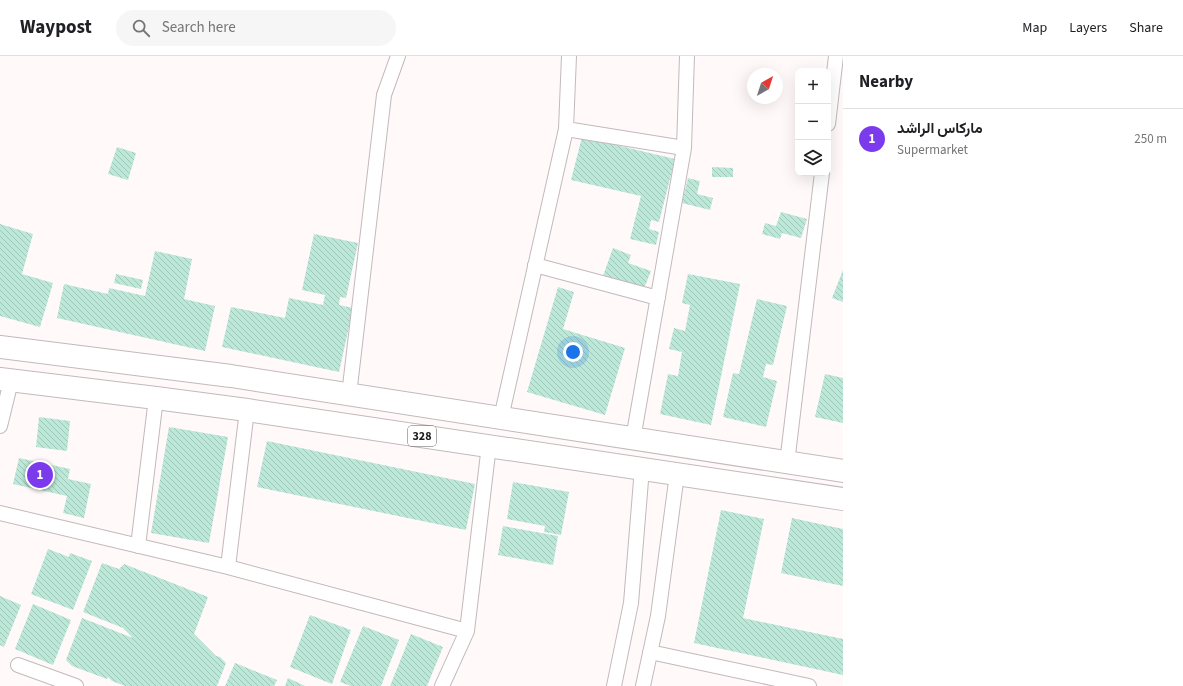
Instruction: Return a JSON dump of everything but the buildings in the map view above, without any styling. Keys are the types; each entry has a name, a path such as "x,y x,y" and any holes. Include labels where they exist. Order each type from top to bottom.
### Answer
{"main road":[{"path":"0,347 231,376 843,471"},
{"name":"328","path":"5,380 247,410 843,499"}],"street":[{"path":"349,395 384,95 398,56"},
{"path":"501,418 566,129 569,56"},
{"path":"633,439 684,148 687,56"},
{"path":"830,104 836,56"},
{"path":"566,129 684,148"},
{"path":"787,462 822,176"},
{"path":"535,265 658,298"},
{"path":"0,426 5,380"},
{"path":"138,546 156,398"},
{"path":"228,567 247,410"},
{"path":"442,686 467,631 489,445"},
{"path":"614,686 631,603 642,468"},
{"path":"643,686 658,616 678,474"},
{"path":"0,513 228,567 467,631"},
{"path":"650,652 809,686"},
{"path":"18,665 76,686"}],"place":[{"name":"ماركاس الراشد","path":"40,475"}]}
